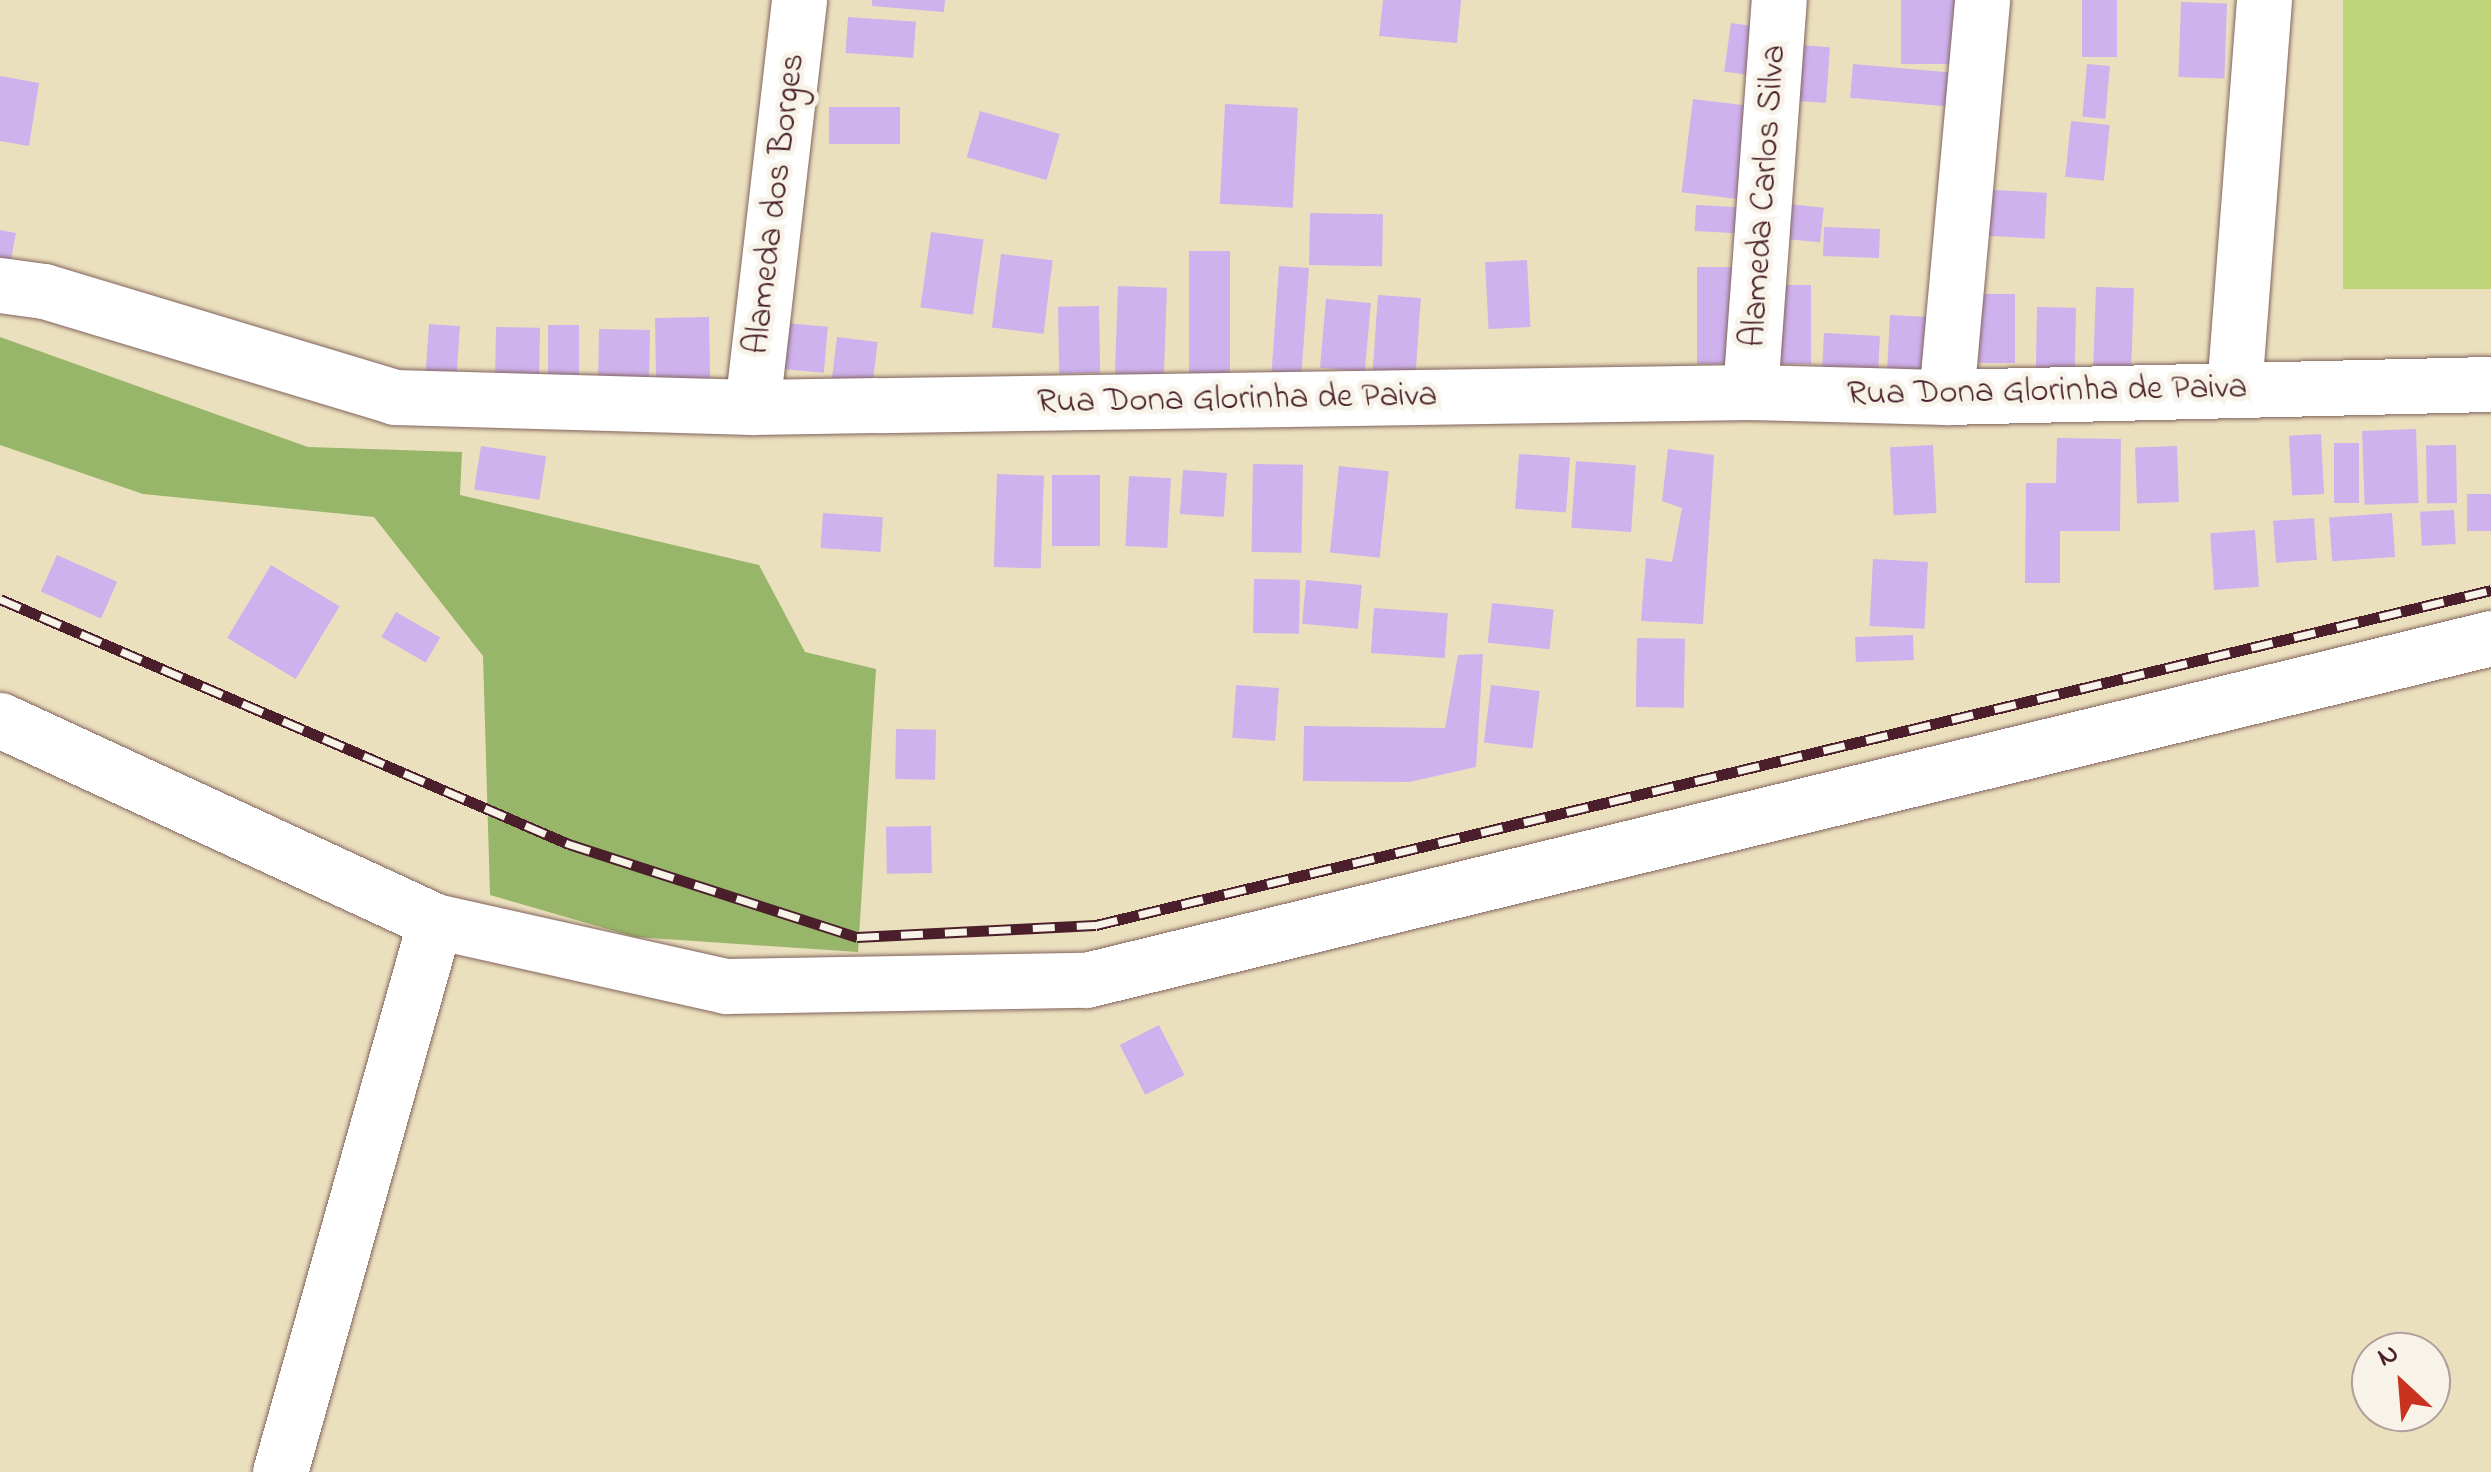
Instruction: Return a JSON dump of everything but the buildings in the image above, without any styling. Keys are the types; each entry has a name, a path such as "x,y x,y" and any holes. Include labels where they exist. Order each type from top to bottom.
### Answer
{"street":[{"name":"Alameda dos Borges","path":"752,408 800,0"},
{"name":"Alameda Carlos Silva","path":"1750,392 1779,0"},
{"path":"1946,397 1982,0"},
{"path":"2234,390 2264,0"},
{"name":"Rua Dona Glorinha de Paiva","path":"0,285 44,291 394,397 752,408 1750,392 1946,397 2491,384"},
{"path":"0,720 435,921 726,986 1086,980 2491,638"},
{"path":"280,1472 435,921"}],"green space":[{"path":"2343,0 2491,0 2491,289 2343,289"},
{"path":"0,337 308,447 462,452 460,495 759,565 805,652 876,669 858,952 635,937 490,895 483,656 374,517 143,494 0,445"}],"railway":[{"path":"0,599 569,844 857,937 1096,925 2491,590"}]}
